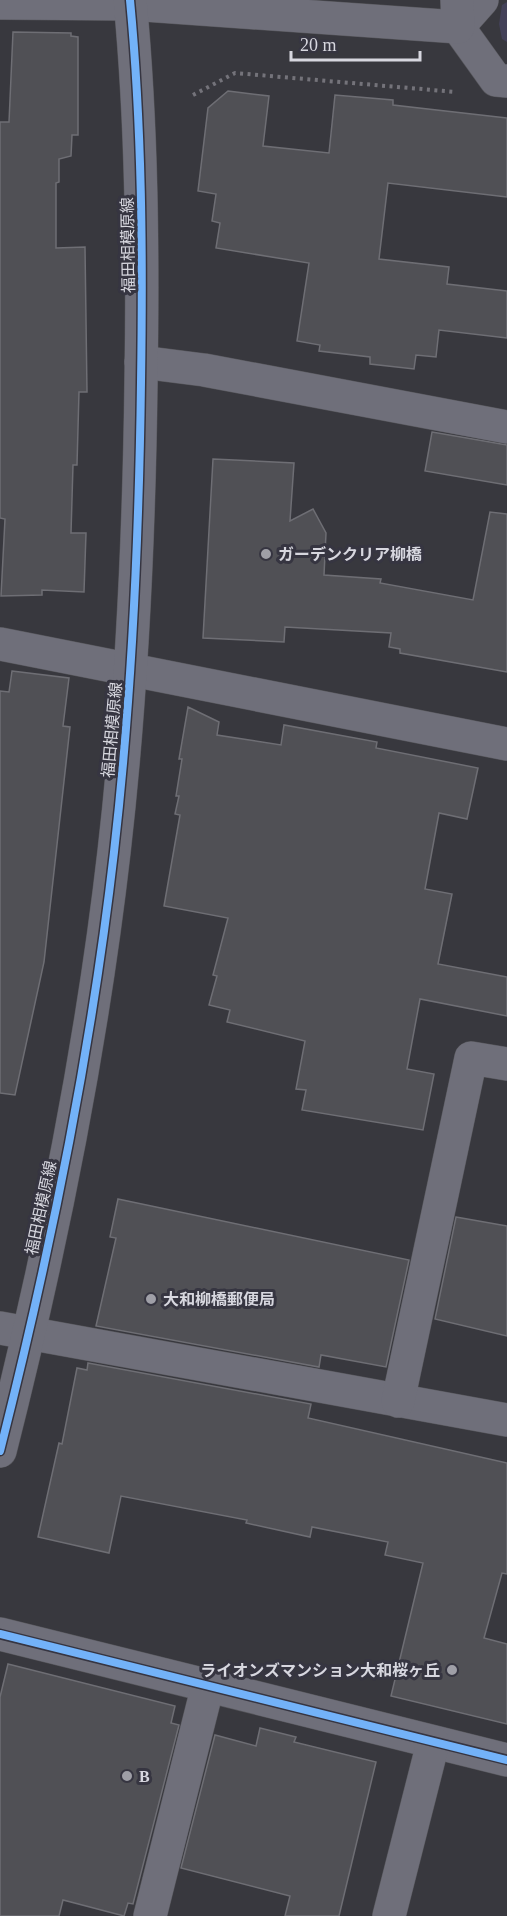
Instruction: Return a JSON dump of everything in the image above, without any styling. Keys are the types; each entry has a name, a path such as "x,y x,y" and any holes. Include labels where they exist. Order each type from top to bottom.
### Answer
{"street":[{"path":"0,3 130,2 457,13 482,0"},
{"name":"福田相模原線","path":"0,1451 15,1330 79,1088 114,852 131,668 140,524 143,238 130,2"},
{"path":"457,13 501,80"},
{"path":"141,362 204,370 507,427"},
{"path":"0,644 131,668 186,682 507,744"},
{"path":"398,1401 471,1058 507,1064"},
{"path":"15,1330 507,1420"},
{"path":"0,1634 507,1760"},
{"path":"150,1916 208,1685"},
{"path":"389,1916 433,1743"}],"path":[{"path":"193,95 235,73 456,92 501,80"}],"shaded area":[{"path":"507,2 507,42 502,39 499,24 502,5"}],"building":[{"path":"13,32 71,33 71,36 78,37 78,135 72,135 71,156 59,159 59,182 56,183 56,248 85,247 87,392 79,392 77,465 73,465 71,533 86,533 84,592 42,590 42,595 1,596 5,519 0,518 0,122 9,122"},
{"path":"228,91 269,96 263,146 329,153 335,95 393,100 393,105 507,118 507,197 388,183 379,259 449,267 447,284 507,291 507,338 439,330 436,357 416,355 414,369 370,364 370,357 319,351 320,345 297,341 309,263 216,248 220,223 212,221 216,194 198,191 208,108"},
{"path":"432,432 507,445 507,485 425,471"},
{"name":"ガーデンクリア柳橋","path":"213,459 294,463 290,521 313,509 326,533 324,575 381,579 380,583 473,600 490,512 507,514 507,672 400,653 400,649 389,647 391,633 285,627 284,642 203,638"},
{"path":"12,671 69,678 63,726 70,727 44,962 15,1095 0,1093 0,691 9,692"},
{"path":"188,707 219,722 217,735 281,745 284,725 377,742 376,748 478,768 467,819 439,813 425,889 452,894 438,964 507,977 507,1016 420,999 407,1069 434,1074 423,1130 302,1110 306,1090 296,1089 305,1041 227,1022 230,1010 209,1005 217,976 213,975 228,918 164,906 180,815 175,814 179,796 176,796 182,759 179,759"},
{"path":"118,1199 409,1260 386,1367 321,1355 319,1367 96,1326 116,1238 110,1237"},
{"path":"456,1217 507,1226 507,1336 435,1319"},
{"path":"88,1363 311,1404 308,1418 507,1463 507,1574 502,1573 484,1638 507,1644 507,1724 391,1696 423,1563 385,1555 388,1542 312,1527 310,1537 246,1523 247,1520 121,1496 109,1553 38,1537 59,1443 62,1444 77,1368 87,1370"},
{"path":"8,1664 175,1706 171,1723 179,1725 133,1904 128,1903 124,1916 63,1900 59,1916 0,1916 0,1697"},
{"path":"260,1728 296,1737 294,1742 376,1762 339,1916 285,1916 290,1896 181,1868 215,1735 256,1746"}],"cycle path":[{"path":"0,1451 36,1303 81,1078 105,927 126,735 136,559 142,334 139,143 130,0"},
{"path":"0,1634 507,1760"}],"place":[{"name":"ガーデンクリア柳橋","path":"266,554"},
{"name":"大和柳橋郵便局","path":"151,1299"},
{"name":"ライオンズマンション大和桜ヶ丘","path":"452,1670"},
{"name":"B","path":"127,1776"}]}
